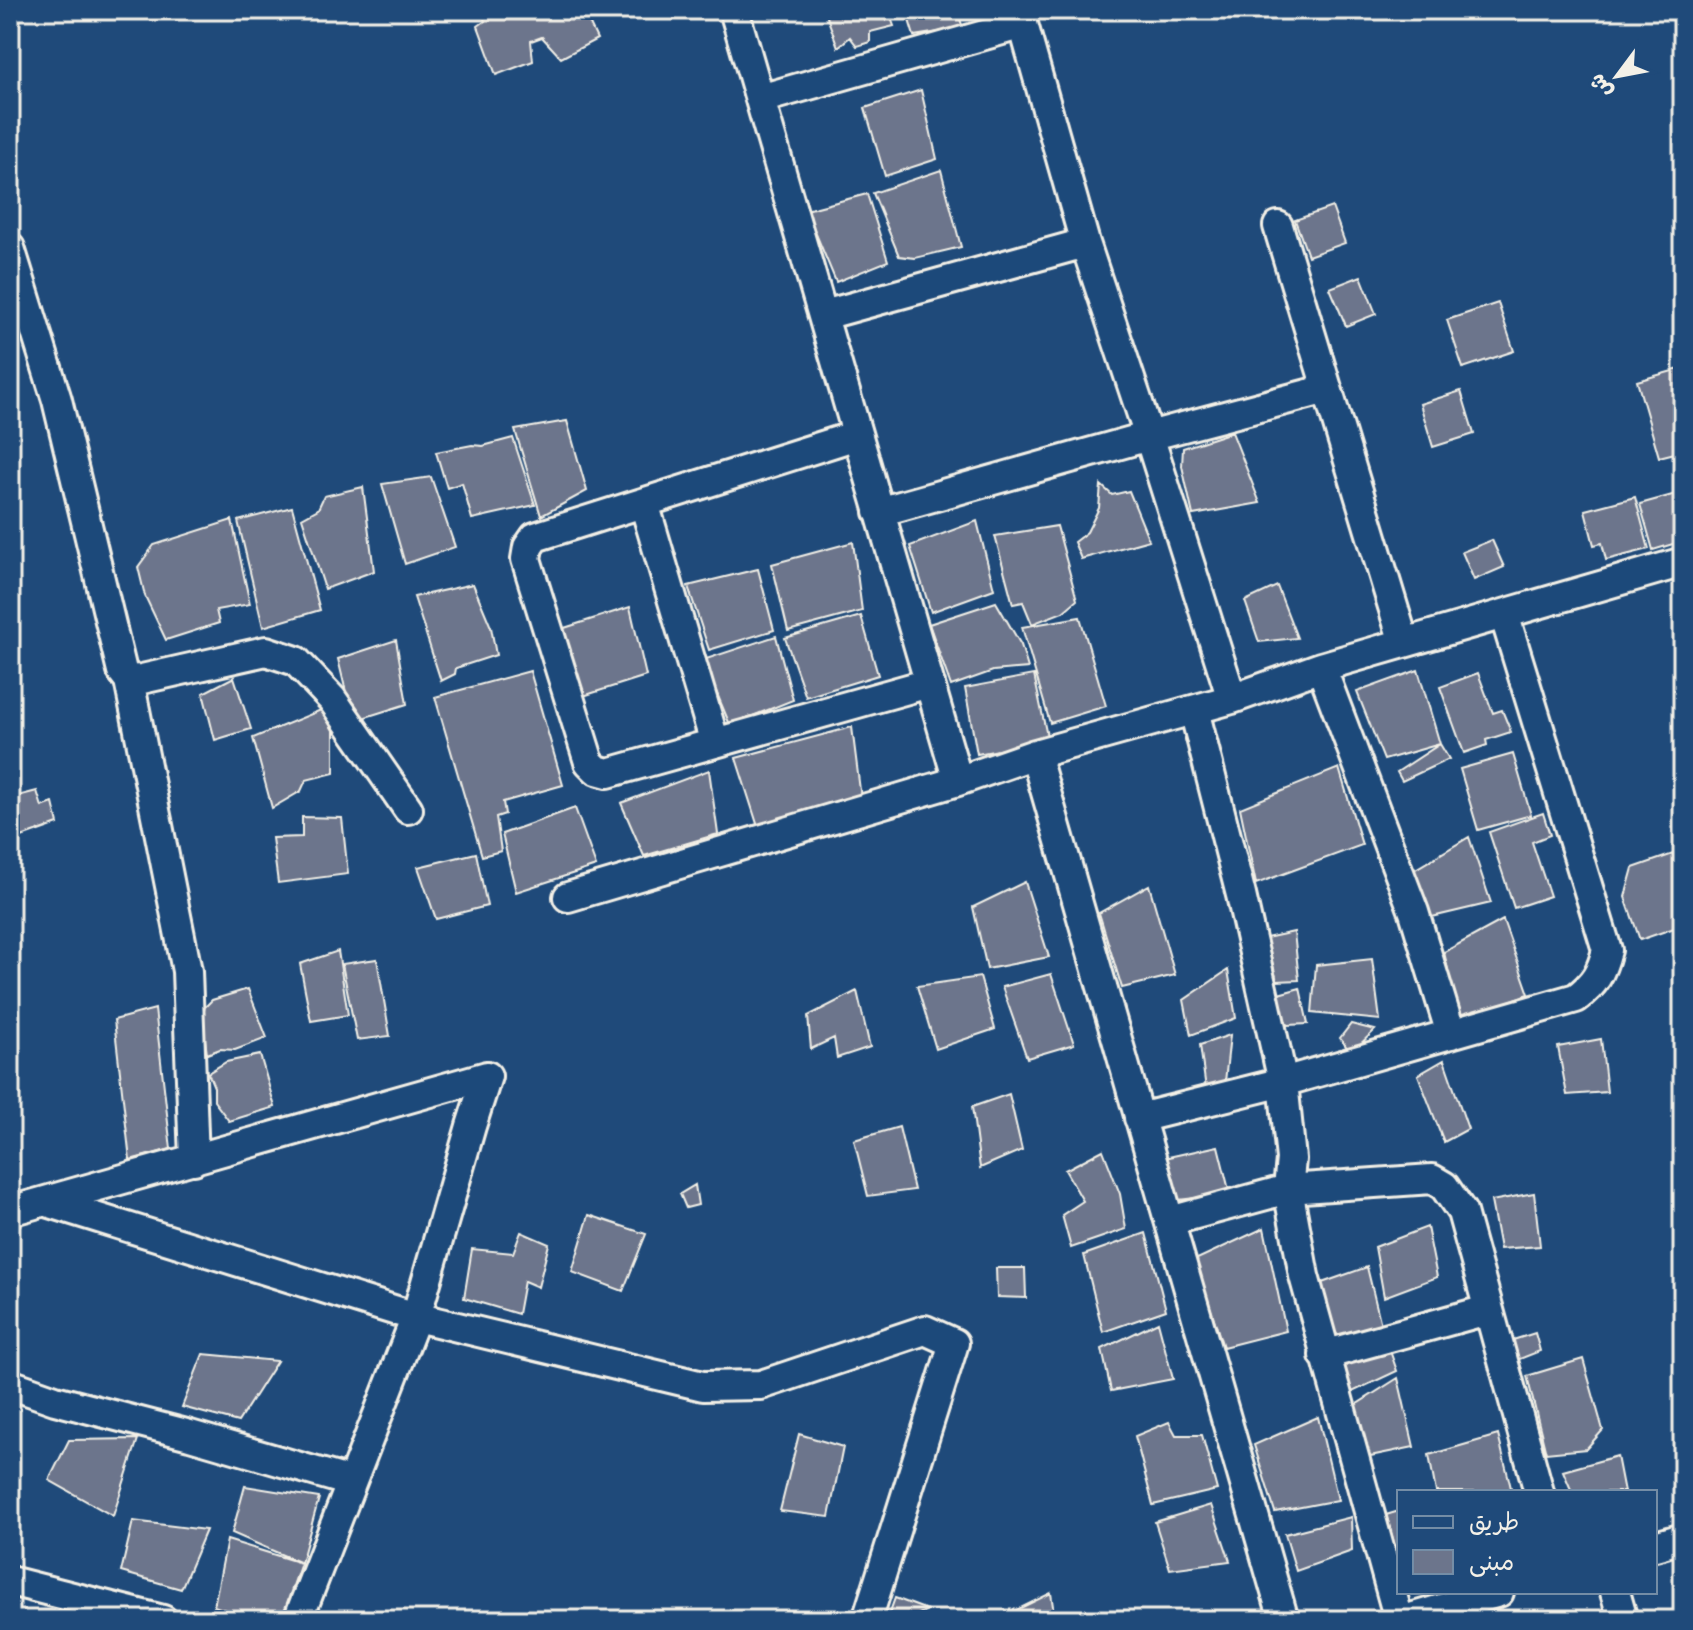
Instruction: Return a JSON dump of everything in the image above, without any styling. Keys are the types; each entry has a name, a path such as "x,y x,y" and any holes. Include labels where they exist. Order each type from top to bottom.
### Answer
{"street":[{"path":"734,10 958,781"},
{"path":"760,99 1021,17 1085,243 1232,699"},
{"path":"1278,226 1404,643"},
{"path":"824,315 1085,243"},
{"path":"10,248 57,400 122,671 129,680 187,971 194,1160"},
{"path":"879,512 1327,389"},
{"path":"857,435 535,537 528,547 526,559 589,762 597,770 608,773 929,683"},
{"path":"644,503 715,743"},
{"path":"568,897 958,781 1035,754 1232,699 1321,667 1683,562"},
{"path":"1139,1118 1283,1082 1576,998 1601,975 1607,950 1504,614"},
{"path":"129,680 266,651 296,661 332,699 408,809"},
{"path":"1321,667 1414,912 1451,1034"},
{"path":"1194,710 1241,895 1283,1082 1291,1159 1288,1189 1304,1276 1324,1355 1402,1620 1492,1594"},
{"path":"1035,754 1284,1620"},
{"path":"10,1211 487,1076 416,1317 298,1620"},
{"path":"1170,1221 1288,1189 1432,1179 1444,1186 1462,1212 1538,1490"},
{"path":"47,1202 416,1317 703,1386 761,1385 925,1330 954,1343 867,1620"},
{"path":"1324,1355 1487,1310"},
{"path":"10,1384 55,1400 351,1482"},
{"path":"1657,1545 1683,1538"},
{"path":"10,1581 163,1620"},
{"path":"1616,1594 1623,1620"}],"building":[{"path":"480,10 583,10 597,39 561,58 542,37 531,41 533,61 496,75 478,26 485,21"},
{"path":"834,10 888,10 894,26 870,32 870,42 857,46 850,37 838,47 827,17"},
{"path":"906,10 957,10 963,28 914,36"},
{"path":"921,90 937,159 885,176 865,108"},
{"path":"941,170 961,247 915,258 899,256 873,193"},
{"path":"867,194 888,261 836,282 806,210"},
{"path":"1332,207 1345,243 1308,256 1295,220"},
{"path":"1361,276 1376,314 1346,326 1330,288"},
{"path":"1498,303 1514,351 1463,368 1447,320"},
{"path":"1683,368 1683,451 1659,457 1637,381"},
{"path":"1461,391 1474,434 1433,447 1420,404"},
{"path":"567,421 587,491 541,516 515,430"},
{"path":"1232,432 1260,503 1193,515 1182,466 1183,448"},
{"path":"513,438 535,505 472,519 462,483 447,488 436,452 483,446"},
{"path":"431,477 455,547 405,564 382,484"},
{"path":"1101,485 1112,495 1129,491 1149,540 1081,559 1074,542 1087,532 1099,508"},
{"path":"363,487 374,571 325,589 302,518 318,509 324,496"},
{"path":"1683,492 1683,541 1653,550 1640,504"},
{"path":"1635,497 1649,549 1606,560 1602,543 1594,545 1585,510"},
{"path":"292,507 320,610 263,627 238,521"},
{"path":"232,520 250,604 216,610 219,623 166,640 145,596 138,567 154,545"},
{"path":"977,521 994,589 931,612 910,546"},
{"path":"1057,526 1077,600 1063,612 1032,624 1023,602 1013,604 995,536"},
{"path":"1492,540 1504,567 1474,580 1462,552"},
{"path":"853,542 862,611 788,631 772,564"},
{"path":"758,569 774,630 709,650 688,586"},
{"path":"473,584 491,627 496,655 456,668 455,674 441,681 414,597"},
{"path":"1277,586 1297,638 1259,642 1245,601"},
{"path":"996,602 1021,645 1028,668 993,671 951,686 929,624"},
{"path":"630,607 646,676 580,697 555,631"},
{"path":"861,616 878,675 806,697 785,638"},
{"path":"1080,617 1106,706 1050,723 1022,627"},
{"path":"776,636 793,700 730,725 703,660"},
{"path":"396,640 407,704 353,721 338,659"},
{"path":"1418,670 1440,744 1384,760 1357,692"},
{"path":"530,671 563,785 503,802 505,814 496,817 501,851 482,856 435,697"},
{"path":"1478,673 1493,713 1502,710 1511,732 1486,740 1487,745 1464,753 1440,687"},
{"path":"1034,675 1048,741 977,754 965,688"},
{"path":"234,677 251,729 215,740 203,693"},
{"path":"321,710 334,732 334,773 306,780 301,791 272,808 253,738"},
{"path":"852,727 861,798 759,830 736,758"},
{"path":"1440,744 1449,759 1402,781 1397,772"},
{"path":"1513,754 1531,815 1478,830 1460,769"},
{"path":"1339,768 1362,845 1256,884 1240,808"},
{"path":"709,770 718,834 644,856 621,803"},
{"path":"37,791 42,807 53,803 58,824 10,841 10,798"},
{"path":"575,808 596,866 516,892 502,834"},
{"path":"1543,813 1550,835 1532,842 1550,896 1514,908 1489,832"},
{"path":"302,817 342,818 348,874 278,883 272,838 302,837"},
{"path":"1469,837 1491,903 1432,917 1414,870"},
{"path":"476,853 487,906 436,919 418,867"},
{"path":"1676,853 1683,873 1683,925 1640,940 1625,897 1633,868"},
{"path":"1025,882 1049,957 987,969 973,907"},
{"path":"1149,885 1175,975 1122,988 1099,913"},
{"path":"1503,920 1529,994 1459,1019 1444,952"},
{"path":"1294,932 1299,980 1277,981 1266,938"},
{"path":"338,951 348,1015 311,1021 300,964"},
{"path":"377,959 390,1036 357,1040 342,964"},
{"path":"1372,959 1380,1020 1312,1013 1316,965"},
{"path":"1228,970 1236,1018 1191,1035 1184,1000"},
{"path":"1051,974 1074,1044 1027,1058 1002,987"},
{"path":"980,977 995,1029 936,1049 917,986"},
{"path":"1300,988 1308,1024 1287,1025 1275,995"},
{"path":"248,989 267,1038 235,1050 220,1049 207,1054 202,1018 205,1007 212,1000"},
{"path":"857,991 870,1047 837,1058 834,1038 811,1049 808,1016"},
{"path":"155,1009 171,1149 130,1160 114,1020"},
{"path":"1351,1024 1375,1030 1351,1053 1340,1038"},
{"path":"1230,1035 1225,1082 1243,1091 1206,1089 1200,1045"},
{"path":"1601,1039 1607,1092 1567,1095 1558,1047"},
{"path":"260,1055 275,1107 229,1121 214,1101 214,1087 208,1073 226,1062"},
{"path":"1444,1060 1468,1129 1444,1142 1418,1075"},
{"path":"1009,1094 1022,1150 980,1168 972,1107"},
{"path":"899,1127 914,1190 868,1196 854,1140"},
{"path":"1218,1146 1230,1194 1178,1200 1164,1158"},
{"path":"1103,1150 1120,1194 1126,1229 1071,1248 1062,1215 1083,1201 1065,1170"},
{"path":"695,1185 698,1205 686,1208 680,1194"},
{"path":"1534,1193 1540,1246 1500,1249 1491,1201"},
{"path":"589,1215 646,1234 623,1291 572,1272"},
{"path":"1427,1227 1437,1277 1384,1297 1375,1247"},
{"path":"1264,1228 1286,1331 1223,1347 1195,1260"},
{"path":"521,1232 549,1244 538,1287 524,1281 518,1314 464,1298 472,1249 513,1253"},
{"path":"1146,1233 1166,1310 1103,1332 1084,1255"},
{"path":"1367,1267 1382,1329 1333,1339 1319,1284"},
{"path":"996,1268 1025,1268 1026,1298 997,1297"},
{"path":"1158,1322 1173,1379 1111,1391 1102,1349"},
{"path":"1535,1333 1540,1351 1517,1360 1510,1341"},
{"path":"1388,1345 1397,1371 1346,1395 1335,1365"},
{"path":"203,1354 277,1361 238,1422 182,1407"},
{"path":"1583,1359 1603,1430 1586,1449 1546,1453 1527,1376"},
{"path":"1398,1378 1414,1447 1370,1456 1354,1406"},
{"path":"1318,1417 1338,1500 1275,1512 1254,1445"},
{"path":"1169,1422 1176,1435 1202,1435 1217,1490 1153,1505 1135,1436"},
{"path":"799,1434 843,1447 829,1517 780,1511"},
{"path":"1498,1435 1512,1490 1436,1490 1429,1455"},
{"path":"138,1439 113,1516 49,1480 69,1440"},
{"path":"1617,1456 1624,1490 1571,1490 1563,1471"},
{"path":"245,1486 319,1498 301,1563 232,1533"},
{"path":"1211,1505 1230,1561 1170,1569 1155,1522"},
{"path":"1397,1512 1397,1553 1386,1515"},
{"path":"1351,1517 1352,1551 1296,1571 1285,1534"},
{"path":"133,1521 206,1530 181,1589 121,1572"},
{"path":"227,1540 301,1563 281,1620 255,1620 214,1606"},
{"path":"1051,1593 1055,1620 996,1620"},
{"path":"895,1598 927,1610 915,1616 915,1620 887,1620"}]}
